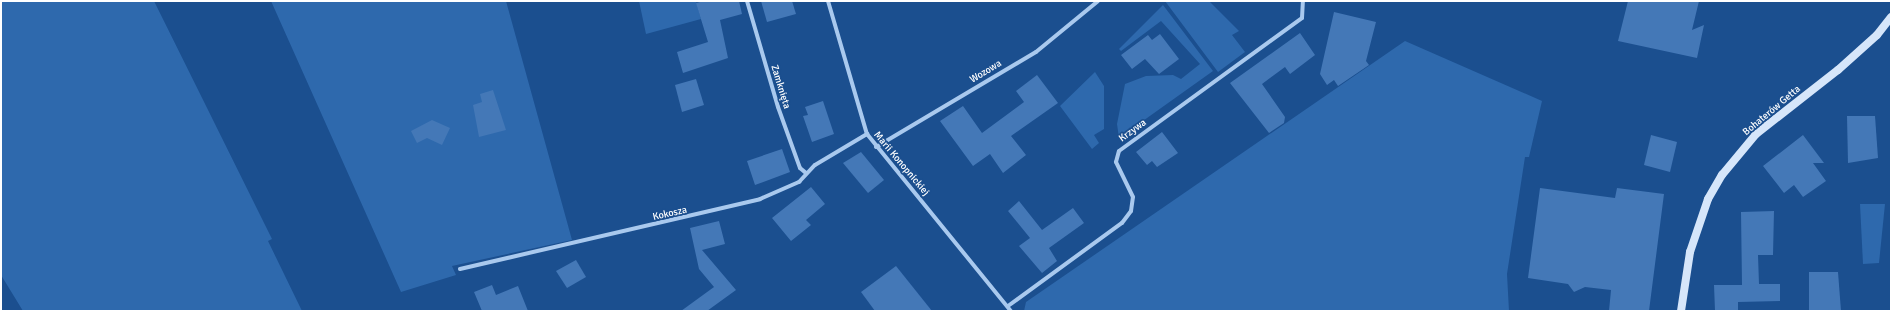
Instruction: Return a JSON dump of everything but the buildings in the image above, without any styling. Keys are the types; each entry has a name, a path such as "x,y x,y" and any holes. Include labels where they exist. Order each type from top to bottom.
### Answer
{"main road":[{"name":"Bohaterów Getta","path":"1681,311 1690,252 1708,199 1722,175 1756,134 1838,70 1877,35 1891,17"}],"street":[{"name":"Zamknięta","path":"747,1 778,107 800,168 806,173"},
{"name":"Marii Konopnickiej","path":"828,1 866,134 1011,311"},
{"name":"Wozowa","path":"876,147 1036,52 1098,1"},
{"name":"Krzywa","path":"1008,306 1122,223 1131,211 1133,197 1116,162 1119,151 1302,18 1304,1"},
{"name":"Kokosza","path":"460,269 760,199 787,188 806,173 866,134"}],"shaded area":[{"path":"1,1 154,1 272,239 268,241 302,311 23,311 1,275"},
{"path":"271,1 506,1 572,240 452,266 456,275 401,292"},
{"path":"639,1 696,1 701,19 646,34"},
{"path":"1165,1 1209,1 1239,31 1232,35 1245,52 1218,72"},
{"path":"1163,5 1213,71 1119,138 1117,124 1125,84 1146,76 1173,75 1181,79 1200,64 1161,21 1121,51 1119,49"},
{"path":"1405,41 1542,101 1529,157 1525,157 1507,274 1509,311 1024,311 1026,302"},
{"path":"1095,72 1104,86 1104,129 1094,135 1099,143 1092,149 1060,106"},
{"path":"1860,204 1885,204 1879,263 1863,264"}]}
